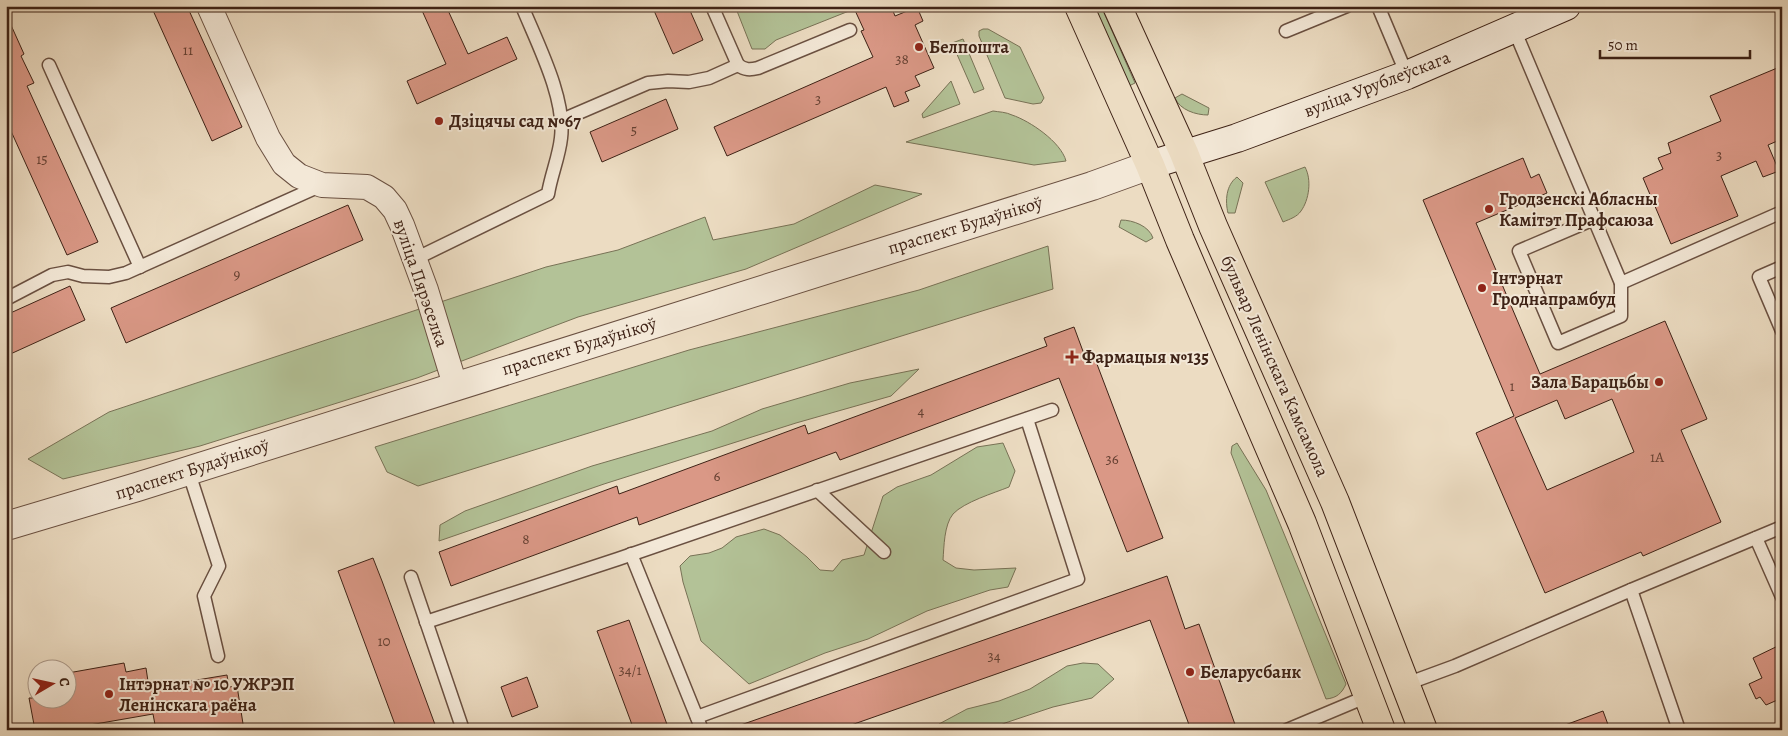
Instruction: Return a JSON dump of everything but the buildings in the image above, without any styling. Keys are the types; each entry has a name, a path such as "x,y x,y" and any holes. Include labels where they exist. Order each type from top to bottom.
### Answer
{"main road":[{"name":"бульвар Ленінскага Камсамола","path":"1079,6 1150,164 1180,240 1302,522 1381,730"},
{"name":"бульвар Ленінскага Камсамола","path":"1117,6 1184,153 1213,226 1335,502 1423,730"}],"street":[{"name":"вуліца Пярэселка","path":"209,6 268,138 284,164 299,176 322,185 368,187 384,197 395,210 414,259 455,385"},
{"name":"вуліца Урублеўскага","path":"1150,164 1244,135 1407,75 1566,6"},
{"name":"праспект Будаўнікоў","path":"6,526 1092,186 1150,164"}],"lane":[{"path":"414,259 548,194 561,139 562,120 555,89 522,6"},
{"path":"712,6 738,65 750,70 850,30"},
{"path":"1286,31 1347,6"},
{"path":"1378,6 1407,75"},
{"path":"1514,29 1621,283 1622,316 1558,343 1519,251 1594,219"},
{"path":"49,65 140,267"},
{"path":"562,120 648,83 668,80 689,82 709,78 738,65"},
{"path":"6,299 52,275 68,272 84,276 109,277 126,273 322,185"},
{"path":"1621,283 1782,212"},
{"path":"1782,267 1759,277 1782,331"},
{"path":"426,622 1052,410"},
{"path":"697,717 1078,579 1027,419"},
{"path":"188,470 219,566 204,596 218,656"},
{"path":"817,490 884,552"},
{"path":"1406,684 1455,666 1782,527"},
{"path":"1756,538 1782,597"},
{"path":"631,554 702,730"},
{"path":"411,577 463,730"},
{"path":"1631,590 1679,730"},
{"path":"1287,730 1368,696"}],"green space":[{"path":"735,6 847,6 849,11 776,40 765,49 752,49"},
{"path":"1094,6 1101,6 1135,83 1129,86"},
{"path":"988,29 1020,47 1044,98 1041,103 1033,104 1005,98 979,36 979,31"},
{"path":"963,39 984,89 974,93 952,43"},
{"path":"951,81 960,104 923,118 922,114"},
{"path":"1182,94 1209,108 1208,115 1184,109 1175,98"},
{"path":"993,111 1010,114 1036,127 1058,147 1066,161 1034,165 906,142"},
{"path":"1305,167 1309,190 1304,206 1297,215 1283,222 1265,182"},
{"path":"1237,177 1243,183 1235,213 1228,213 1227,194 1233,180"},
{"path":"875,185 922,194 746,269 578,317 417,378 200,446 63,479 28,459 109,412 546,267 618,250 705,217 713,240 794,224"},
{"path":"1121,220 1130,221 1144,227 1153,238 1146,242 1119,227"},
{"path":"1048,246 1053,289 418,486 387,472 375,447 689,350 919,290"},
{"path":"919,369 891,396 796,423 604,484 439,541 440,525 465,511 592,466 712,431 762,409 850,383"},
{"path":"1003,443 1015,471 1009,487 972,502 953,514 946,530 943,560 956,568 974,570 1016,568 1008,587 990,590 927,611 868,639 825,653 749,684 701,641 680,566 690,556 709,553 722,548 736,537 764,529 780,535 820,570 833,571 842,560 864,555 883,496 897,487 931,475 977,447"},
{"path":"1237,443 1266,490 1346,684 1341,692 1333,698 1326,699 1231,453 1232,446"},
{"path":"1083,663 1098,664 1114,679 1092,698 1053,707 1005,723 991,730 936,730 939,724 967,709 999,701 1030,689 1067,666"}],"place":[{"name":"Белпошта","path":"919,47"},
{"name":"Дзіцячы сад №67","path":"439,121"},
{"name":"Гродзенскі Абласны Камітэт Прафсаюза","path":"1489,209"},
{"name":"Інтэрнат Гроднапрамбуд","path":"1482,288"},
{"name":"Фармацыя №135","path":"1072,357"},
{"name":"Зала Барацьбы","path":"1659,382"},
{"name":"Беларусбанк","path":"1190,672"},
{"name":"Інтэрнат № 10 УЖРЭП Ленінскага раёна","path":"109,694"}]}
